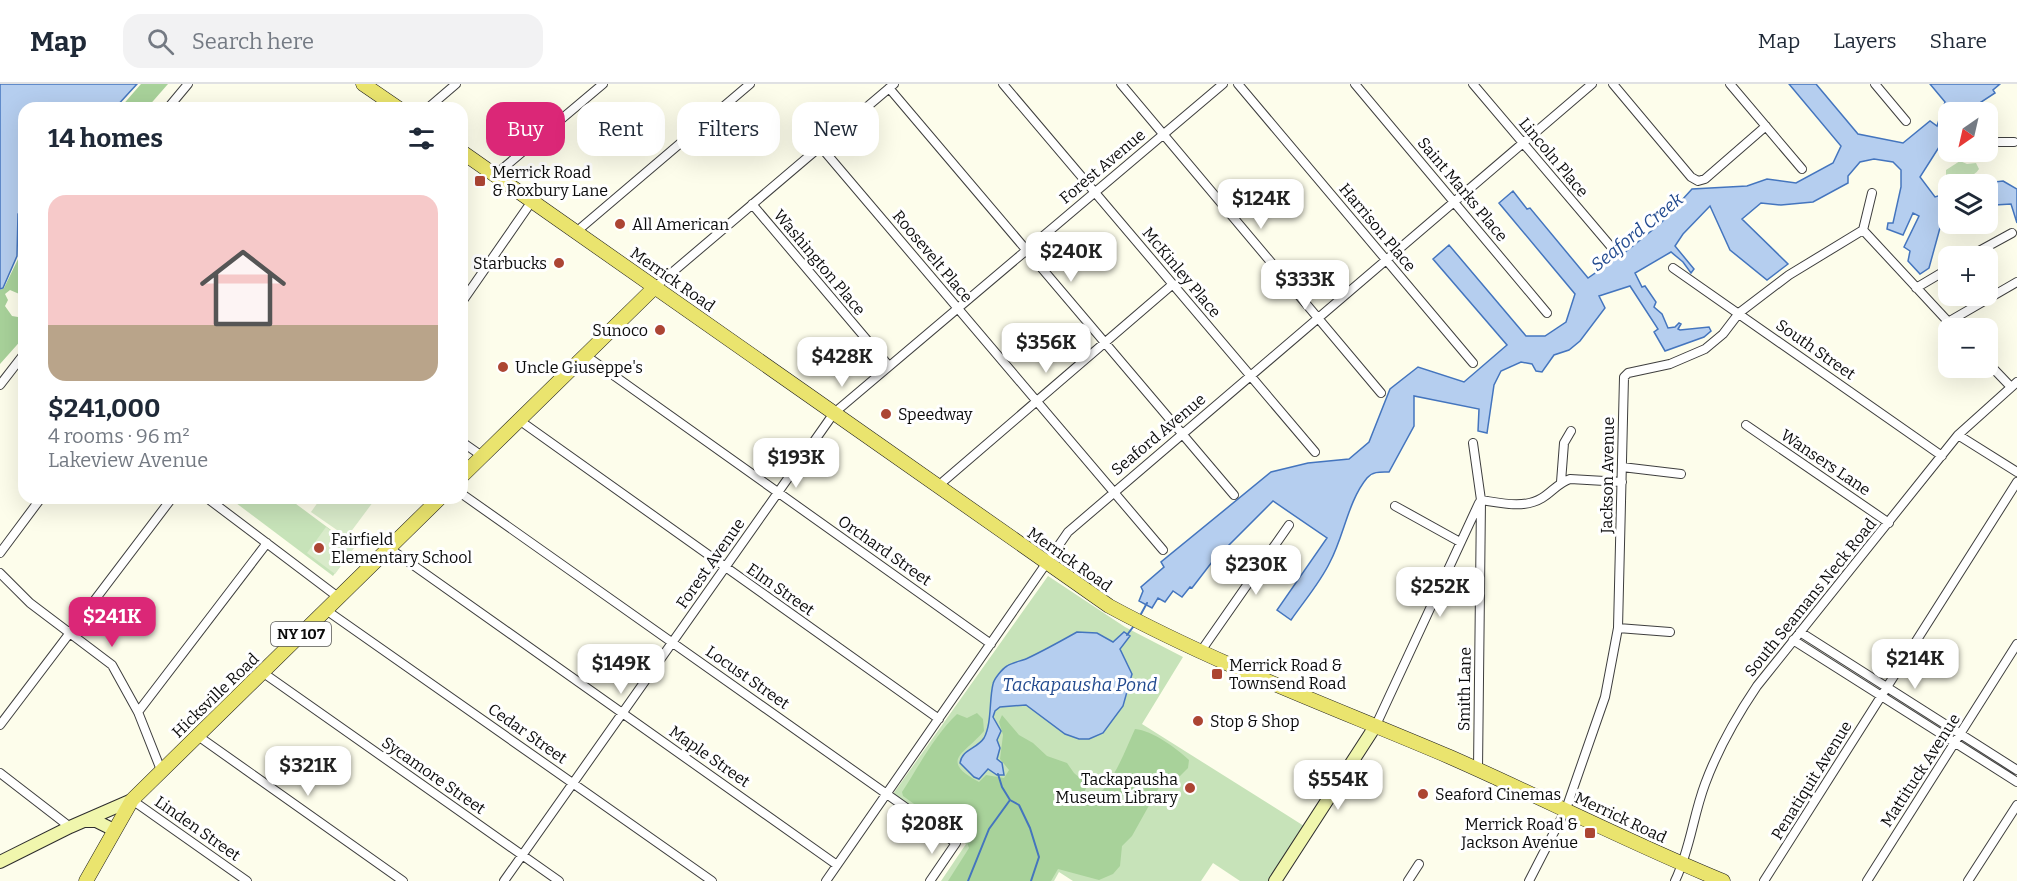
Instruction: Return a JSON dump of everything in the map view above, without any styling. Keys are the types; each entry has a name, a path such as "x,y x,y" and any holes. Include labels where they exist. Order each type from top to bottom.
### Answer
{"main road":[{"path":"363,84 386,102"},
{"name":"Merrick Road","path":"468,157 1109,606 1151,629 1312,702 1376,725 1478,769 1683,865 1723,881"},
{"path":"468,470 655,287"},
{"name":"Hicksville Road","path":"88,880 132,800 434,504"}],"street":[{"path":"173,102 188,84"},
{"path":"435,102 456,84"},
{"path":"495,176 603,84"},
{"path":"576,232 750,84"},
{"name":"McKinley Place","path":"1003,84 1315,452"},
{"path":"1120,84 1381,393"},
{"name":"Forest Avenue","path":"504,881 834,413 1222,84"},
{"name":"Harrison Place","path":"1238,84 1473,363"},
{"name":"Saint Marks Place","path":"1355,84 1547,313"},
{"name":"Lincoln Place","path":"1473,84 1613,249"},
{"name":"Seaford Avenue","path":"826,881 1064,536 1592,84"},
{"path":"1613,84 1691,177 1698,181 1705,179 1766,126"},
{"path":"1730,84 1802,169"},
{"path":"1875,84 1906,121"},
{"path":"872,102 891,86 1103,343 1234,495"},
{"path":"1999,142 2016,143"},
{"path":"655,287 808,156"},
{"name":"Roosevelt Place","path":"828,156 1163,550"},
{"path":"1872,193 1863,230 1944,318"},
{"path":"468,293 531,201"},
{"name":"Washington Place","path":"752,204 889,366"},
{"name":"Jackson Avenue","path":"1529,881 1566,809 1605,697 1618,628 1626,375 1670,364 1705,349 1723,334 1738,313 1789,275 1863,230"},
{"path":"1988,246 2012,233"},
{"name":"South Street","path":"1673,267 1942,456"},
{"path":"1916,288 1938,275"},
{"path":"1963,318 2017,282"},
{"path":"938,486 1173,284"},
{"name":"Orchard Street","path":"585,355 991,644"},
{"path":"0,385 18,362"},
{"path":"1998,371 2014,385"},
{"name":"South Seamans Neck Road","path":"1675,881 1683,865 1705,784 1733,721 1793,640 1958,435 2014,385"},
{"name":"Elm Street","path":"519,420 939,719"},
{"name":"Wansers Lane","path":"1746,426 1889,523"},
{"path":"1562,482 1564,443 1572,431"},
{"path":"1958,435 2017,472"},
{"name":"Smith Lane","path":"1473,443 1481,500 1478,769"},
{"path":"468,446 482,456"},
{"path":"1622,467 1682,474"},
{"path":"1275,881 1376,725 1481,500 1510,504 1527,503 1544,496 1562,482 1570,479 1622,482"},
{"name":"Penatiquit Avenue","path":"1764,881 2017,482"},
{"name":"Locust Street","path":"468,498 956,843 930,881"},
{"path":"0,553 37,504"},
{"path":"0,724 167,504"},
{"path":"215,504 338,597"},
{"path":"1395,506 1460,542"},
{"path":"1201,651 1289,525"},
{"path":"138,712 267,543"},
{"name":"Maple Street","path":"389,548 837,865"},
{"path":"0,573 30,603 112,665 138,712 161,770"},
{"name":"Cedar Street","path":"326,610 712,881"},
{"path":"1618,628 1670,632"},
{"path":"1800,632 2017,770"},
{"path":"1793,640 2017,782"},
{"name":"Mattituck Avenue","path":"1867,881 2017,644"},
{"name":"Sycamore Street","path":"262,672 559,881"},
{"path":"198,735 403,881"},
{"path":"0,773 70,827"},
{"path":"0,862 84,820 132,800"},
{"name":"Linden Street","path":"132,800 247,881"},
{"path":"1968,881 2017,805"},
{"path":"84,820 96,821 114,831"},
{"path":"1408,881 1419,864"}],"green space":[{"path":"141,84 168,84 152,102 125,102"},
{"path":"1958,162 1976,163 1979,169 1974,174 1946,174 1946,170"},
{"path":"18,259 18,293 10,290 5,294 8,300 5,306 12,316 18,317 18,344 0,364 0,290 4,288"},
{"path":"237,504 296,504 354,547 333,576"},
{"path":"317,504 372,504 347,537 311,512"},
{"path":"326,527 354,548 335,574 307,553"},
{"path":"1048,576 1125,627 1183,657 1142,724 1304,826 1270,881 1240,881 1213,863 1201,881 1073,881 1059,872 1054,881 941,881 966,844 893,794"},
{"path":"977,713 983,719 984,731 963,751 958,762 960,768 979,782 986,775 1004,778 1009,770 1000,759 1003,735 999,722 1002,715 1019,735 1033,743 1047,756 1067,763 1080,778 1085,777 1088,783 1084,793 1087,804 1110,780 1135,729 1156,736 1171,745 1189,760 1188,768 1180,776 1172,777 1161,784 1132,836 1122,846 1120,866 1113,874 1099,880 1058,869 1051,881 948,881 969,848 967,842 903,796 902,792 934,741 957,714 967,718"}],"water":[{"path":"0,84 137,84 120,102 18,102 17,256 3,288 0,289"},
{"path":"1789,84 1816,84 1858,134 1903,143 1930,121 1937,126 1938,123 1938,149 1920,177 1935,197 1938,196 1938,234 1929,268 1920,274 1908,261 1910,251 1904,247 1919,216 1913,213 1903,235 1887,229 1888,223 1893,223 1901,187 1901,170 1893,162 1874,159 1860,162 1848,176 1848,183 1813,202 1781,205 1761,203 1742,219 1788,264 1767,280 1730,250 1710,206 1683,234 1675,246 1694,269 1691,273 1671,252 1635,273 1642,287 1645,286 1656,302 1654,307 1662,314 1668,328 1675,327 1679,323 1681,324 1678,329 1680,330 1709,327 1711,331 1704,337 1665,351 1654,332 1658,329 1630,286 1599,296 1605,308 1580,341 1569,350 1554,355 1542,372 1536,371 1532,364 1521,362 1501,371 1494,385 1487,433 1478,431 1479,409 1414,396 1414,426 1389,472 1372,474 1361,487 1326,570 1291,620 1277,610 1327,538 1273,501 1212,562 1182,597 1173,591 1165,602 1158,598 1152,608 1139,601 1143,591 1141,587 1164,567 1161,562 1271,472 1308,463 1349,459 1369,442 1390,389 1418,367 1464,382 1507,345 1433,259 1449,245 1526,336 1545,336 1566,322 1575,294 1499,203 1513,191 1588,278 1661,223 1692,189 1747,186 1767,179 1796,183 1833,163 1841,146"},
{"path":"1930,84 2000,84 1993,90 1995,93 1981,102 1945,102"},
{"path":"2003,181 2017,189 2017,223 2011,204 1998,205 1998,182"},
{"name":"Tackapausha Pond","path":"1077,632 1097,633 1113,642 1124,632 1130,636 1120,649 1132,674 1123,706 1103,733 1089,739 1079,739 1065,734 1026,705 1000,707 995,711 993,717 1001,731 997,740 1000,748 997,759 1002,763 1004,775 997,775 988,769 979,779 974,777 960,763 961,758 978,745 987,732 993,684 997,677 1009,665 1026,659"}],"waterway":[{"name":"Seaford Creek","path":"1141,614 1147,603"},
{"name":"Seaford Creek","path":"1127,635 1133,627"},
{"name":"Seaford Creek","path":"998,774 1002,787 1010,800 1019,805 1030,828 1039,857 1031,881"},
{"path":"968,881 989,829 1010,800"}],"place":[{"name":"Merrick Road & Roxbury Lane","path":"480,181"},
{"name":"All American","path":"620,224"},
{"name":"Starbucks","path":"559,263"},
{"name":"Sunoco","path":"660,330"},
{"name":"Uncle Giuseppe's","path":"503,367"},
{"name":"Speedway","path":"886,414"},
{"name":"Fairfield Elementary School","path":"319,548"},
{"name":"Merrick Road & Townsend Road","path":"1217,674"},
{"name":"Stop & Shop","path":"1198,721"},
{"name":"Tackapausha Museum Library","path":"1190,788"},
{"name":"Seaford Cinemas","path":"1423,794"},
{"name":"Merrick Road & Jackson Avenue","path":"1590,833"}]}
